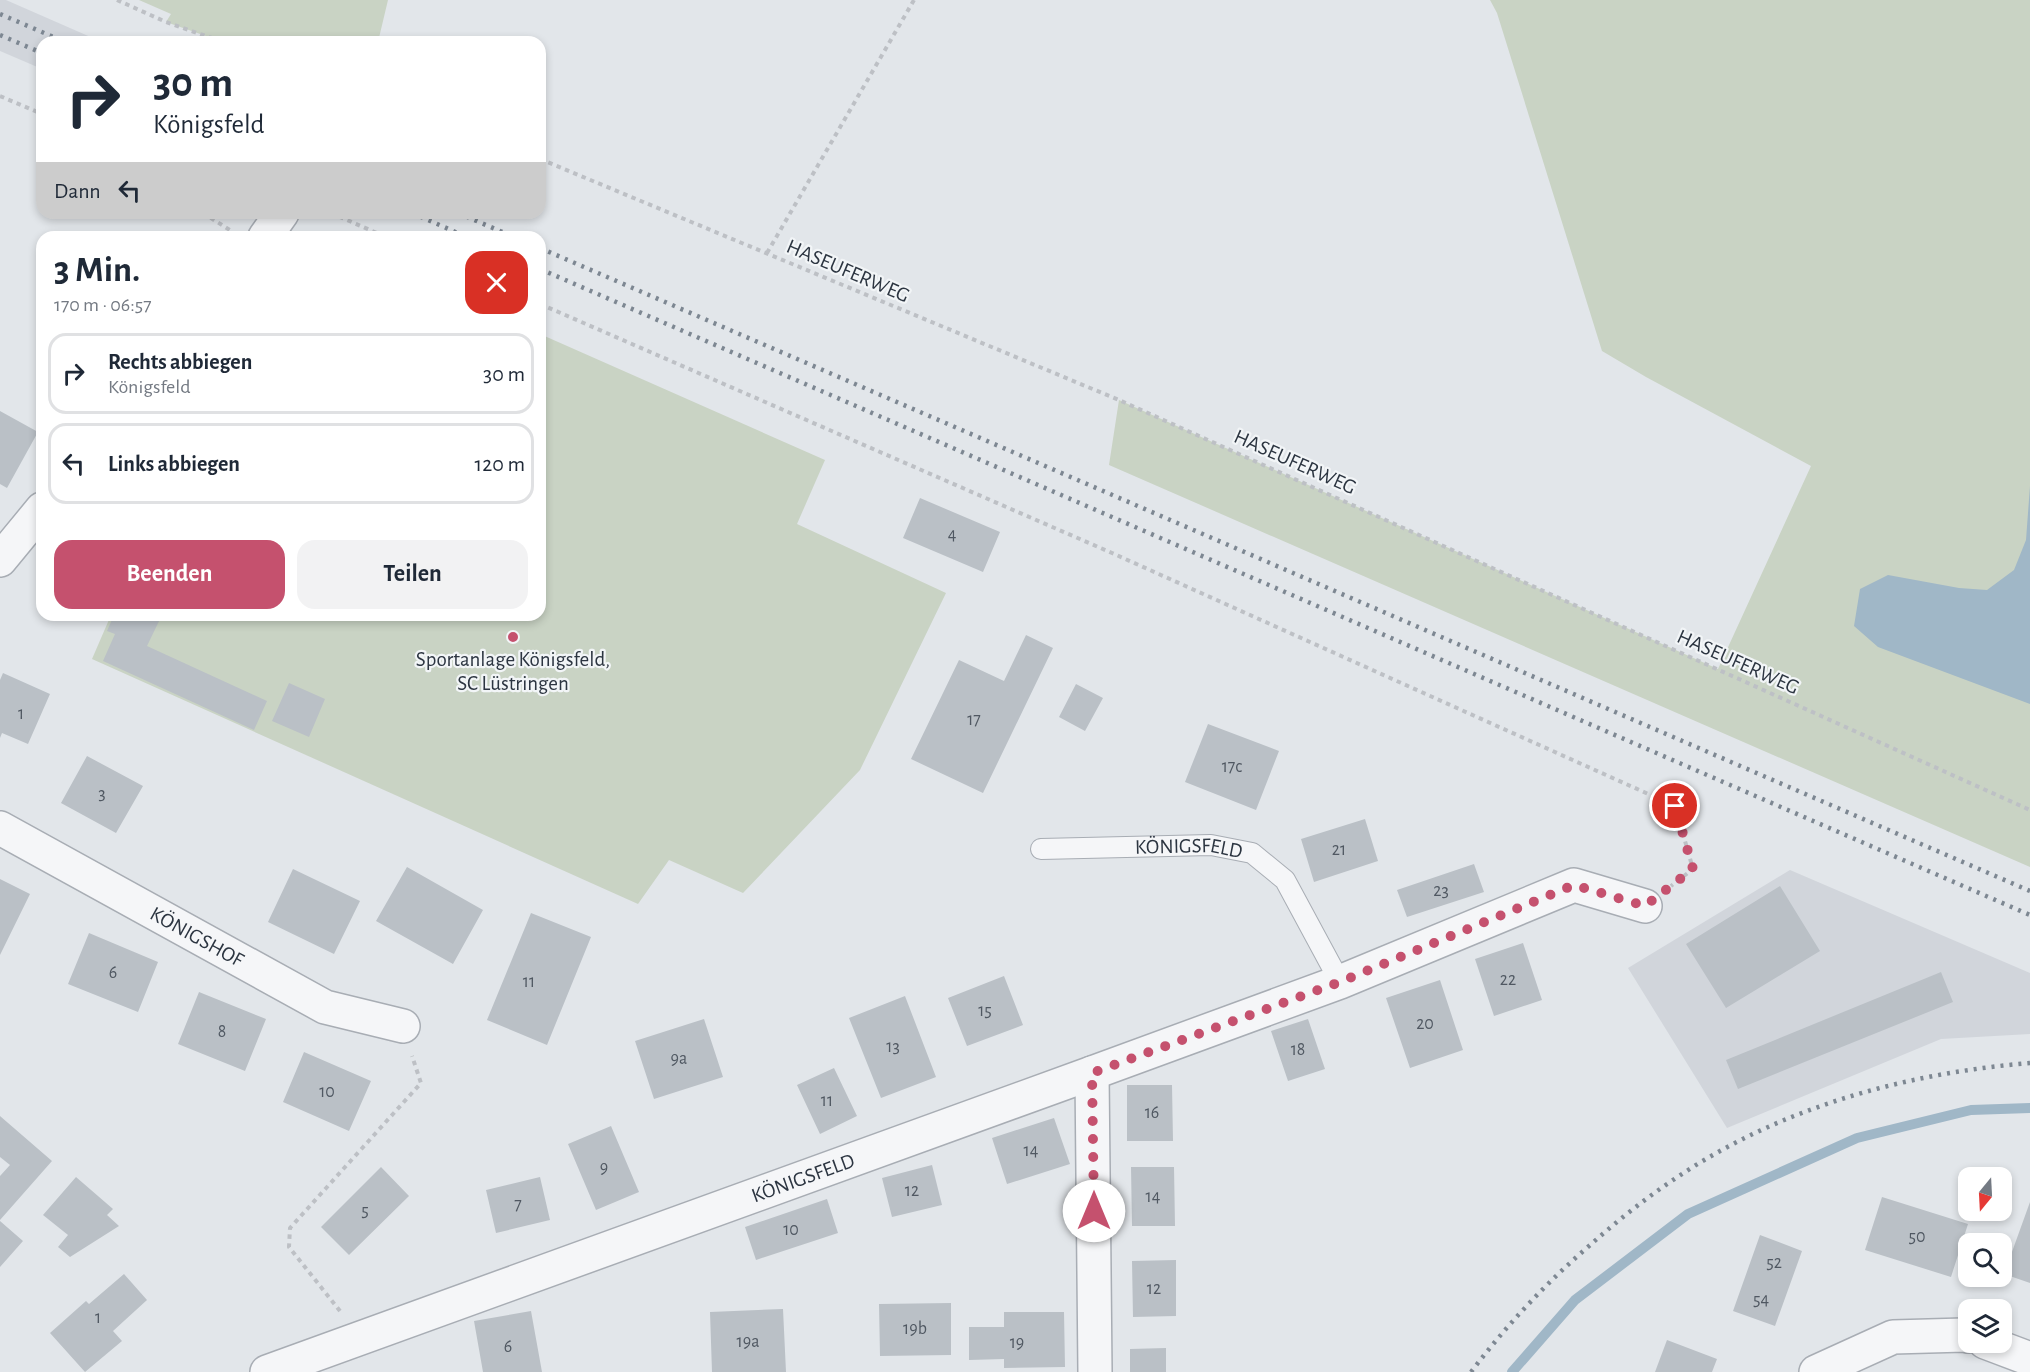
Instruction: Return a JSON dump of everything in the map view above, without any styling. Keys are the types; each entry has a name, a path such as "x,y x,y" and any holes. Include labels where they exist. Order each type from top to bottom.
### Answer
{"street":[{"path":"0,560 36,516"},
{"name":"KÖNIGSHOF","path":"0,828 326,1007 403,1026"},
{"name":"KÖNIGSFELD","path":"267,1372 1340,982 1574,885 1645,906"},
{"path":"1092,1073 1095,1372"},
{"path":"1816,1372 1893,1338 1958,1335"},
{"path":"2012,1352 2030,1359"}],"lane":[{"name":"KÖNIGSFELD","path":"1041,849 1211,845 1252,853 1285,880 1340,982"}],"path":[{"path":"117,0 166,22 206,36"},
{"path":"767,253 914,0"},
{"path":"0,96 36,111"},
{"name":"HASEUFERWEG","path":"546,161 1130,405 2030,810"},
{"path":"212,219 232,231"},
{"path":"345,219 372,231"},
{"path":"546,307 1112,553 1675,806 1693,869 1645,906"},
{"path":"362,1337 289,1247 290,1228 421,1083 403,1026"}],"shaded area":[{"path":"0,0 6,0 88,36 36,36 36,66 0,51"},
{"path":"1790,870 2030,973 2030,1034 1941,1039 1727,1128 1628,968"}],"green space":[{"path":"139,0 388,0 379,36 206,36 166,22 171,14"},
{"path":"1490,0 2030,0 2030,867 1109,465 1119,400 1718,669 1811,466 1602,351 1497,13"},
{"name":"Sportanlage Königsfeld, SC Lüstringen","path":"546,337 825,460 797,524 946,593 860,770 743,893 669,860 638,904 92,659 108,621 546,621"}],"water":[{"path":"2030,486 2030,704 1878,647 1854,626 1860,589 1888,575 1959,588 1987,590 2014,570 2026,540"}],"building":[{"path":"0,411 36,431 36,436 7,488 0,484"},
{"path":"920,498 1000,532 983,572 903,538"},
{"path":"111,621 159,621 147,646 267,701 254,730 103,661 115,634 107,631"},
{"path":"1026,635 1053,648 983,793 911,759 959,660 1004,681"},
{"path":"3,673 50,694 28,744 2,733 0,738 0,680"},
{"path":"289,683 325,699 309,737 272,721"},
{"path":"1076,684 1103,698 1085,731 1059,717"},
{"path":"1208,724 1279,751 1256,810 1185,782"},
{"path":"87,756 143,786 116,833 61,803"},
{"path":"1365,819 1378,861 1314,882 1301,839"},
{"path":"1474,864 1484,892 1407,917 1397,890"},
{"path":"407,867 483,910 453,964 376,921"},
{"path":"293,869 360,901 334,954 268,922"},
{"path":"0,879 30,894 0,955"},
{"path":"1780,886 1820,951 1726,1008 1686,944"},
{"path":"531,913 591,937 547,1045 487,1020"},
{"path":"89,933 158,962 138,1012 68,984"},
{"path":"1523,943 1542,1000 1494,1016 1475,959"},
{"path":"1941,972 1953,1002 1738,1089 1726,1060"},
{"path":"1004,976 1023,1025 967,1046 948,998"},
{"path":"1440,980 1463,1050 1410,1068 1386,998"},
{"path":"199,992 266,1019 245,1071 178,1044"},
{"path":"905,996 936,1077 881,1098 849,1018"},
{"path":"704,1019 723,1077 654,1099 635,1041"},
{"path":"1308,1019 1325,1069 1288,1081 1271,1031"},
{"path":"304,1052 371,1081 349,1131 283,1102"},
{"path":"834,1068 857,1116 820,1134 797,1085"},
{"path":"1127,1085 1172,1085 1173,1141 1127,1141"},
{"path":"0,1116 52,1161 0,1220 0,1176 10,1165 0,1157"},
{"path":"1054,1118 1070,1164 1007,1184 992,1138"},
{"path":"611,1126 639,1192 596,1210 568,1144"},
{"path":"932,1165 942,1205 892,1217 882,1178"},
{"path":"381,1167 409,1196 349,1255 321,1227"},
{"path":"1131,1167 1174,1167 1175,1226 1132,1226"},
{"path":"76,1177 113,1209 107,1215 119,1226 70,1257 58,1247 68,1235 43,1215"},
{"path":"540,1177 550,1220 496,1233 486,1190"},
{"path":"1882,1197 1968,1224 1965,1233 1958,1233 1958,1255 1951,1277 1865,1250"},
{"path":"827,1199 838,1233 756,1260 745,1227"},
{"path":"2030,1202 2030,1283 2012,1277 2012,1252"},
{"path":"0,1221 23,1241 0,1267"},
{"path":"1760,1235 1802,1251 1775,1326 1733,1311"},
{"path":"1176,1260 1176,1316 1133,1317 1132,1261"},
{"path":"124,1274 147,1300 113,1331 122,1341 85,1372 50,1333 86,1301 89,1304"},
{"path":"951,1303 951,1355 880,1356 879,1304"},
{"path":"783,1309 786,1372 712,1372 710,1312"},
{"path":"531,1311 542,1372 483,1372 474,1321"},
{"path":"1004,1312 1064,1312 1065,1367 1004,1368 1004,1359 969,1360 969,1327 1004,1327"},
{"path":"1667,1340 1717,1359 1712,1372 1655,1372"},
{"path":"1166,1348 1166,1372 1130,1372 1130,1349"}],"waterway":[{"path":"1512,1372 1575,1300 1688,1214 1857,1138 1971,1110 2030,1108"}],"railway":[{"path":"0,14 51,36"},
{"path":"0,35 36,50"},
{"path":"426,219 453,231"},
{"path":"472,219 500,231"},
{"path":"546,251 2030,891"},
{"path":"546,272 2030,915"},
{"path":"1471,1372 1527,1306 1610,1227 1679,1176 1719,1152 1760,1131 1847,1097 1938,1075 2030,1063"}],"place":[{"name":"Sportanlage Königsfeld, SC Lüstringen","path":"513,637"}],"route":[{"path":"1094,1211 1092,1073 1340,982 1574,885 1645,906 1693,869 1675,806"}]}
